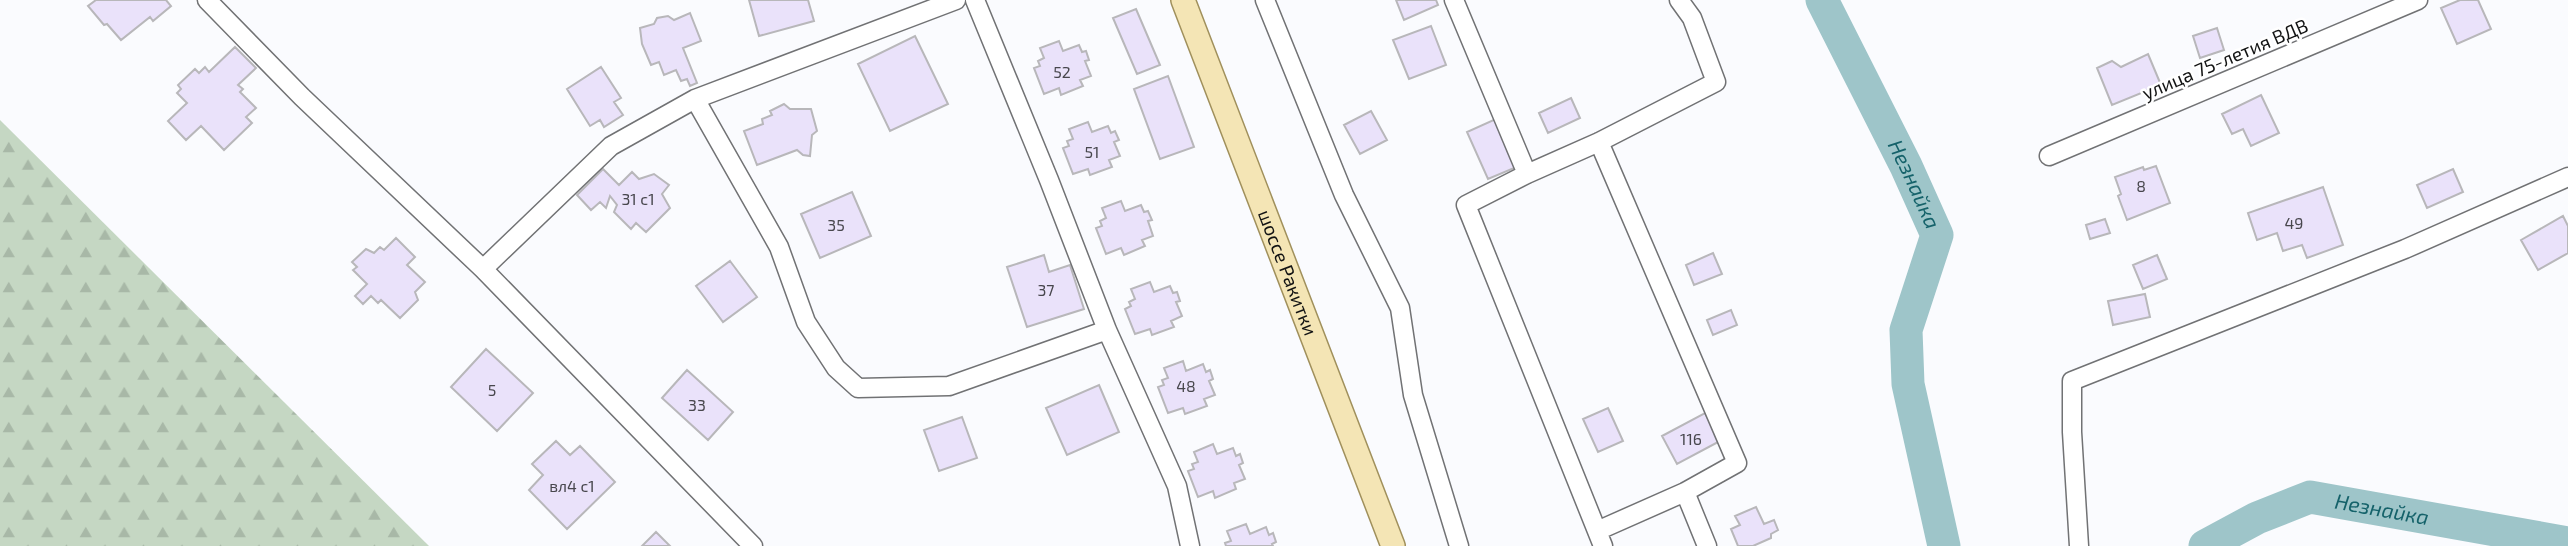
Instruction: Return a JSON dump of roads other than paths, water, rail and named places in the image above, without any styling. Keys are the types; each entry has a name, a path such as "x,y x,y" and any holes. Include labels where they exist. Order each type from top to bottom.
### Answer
{"main road":[{"name":"шоссе Ракитки","path":"1183,0 1393,546"}],"street":[{"path":"207,0 302,96 484,269 753,546"},
{"path":"484,269 611,146 695,99 956,0"},
{"path":"975,0 1107,330 1177,486 1190,546"},
{"path":"1265,0 1344,195 1400,307 1413,395 1459,546"},
{"path":"1454,0 1527,174"},
{"path":"1599,142 1737,463 1600,539 1466,205 1599,142 1716,82 1692,18 1679,0"},
{"name":"улица 75-летия ВДВ","path":"2049,156 2418,0"},
{"path":"695,99 779,247 806,322 836,368 858,388 949,387 1107,330"},
{"path":"2080,546 2072,432 2072,381 2404,249 2568,177"},
{"path":"1685,492 1707,546"}],"waterway":[{"name":"Незнайка","path":"1822,0 1906,166 1937,235 1906,330 1908,384 1944,546"},
{"name":"Незнайка","path":"2205,546 2257,518 2310,497 2568,543"}]}
